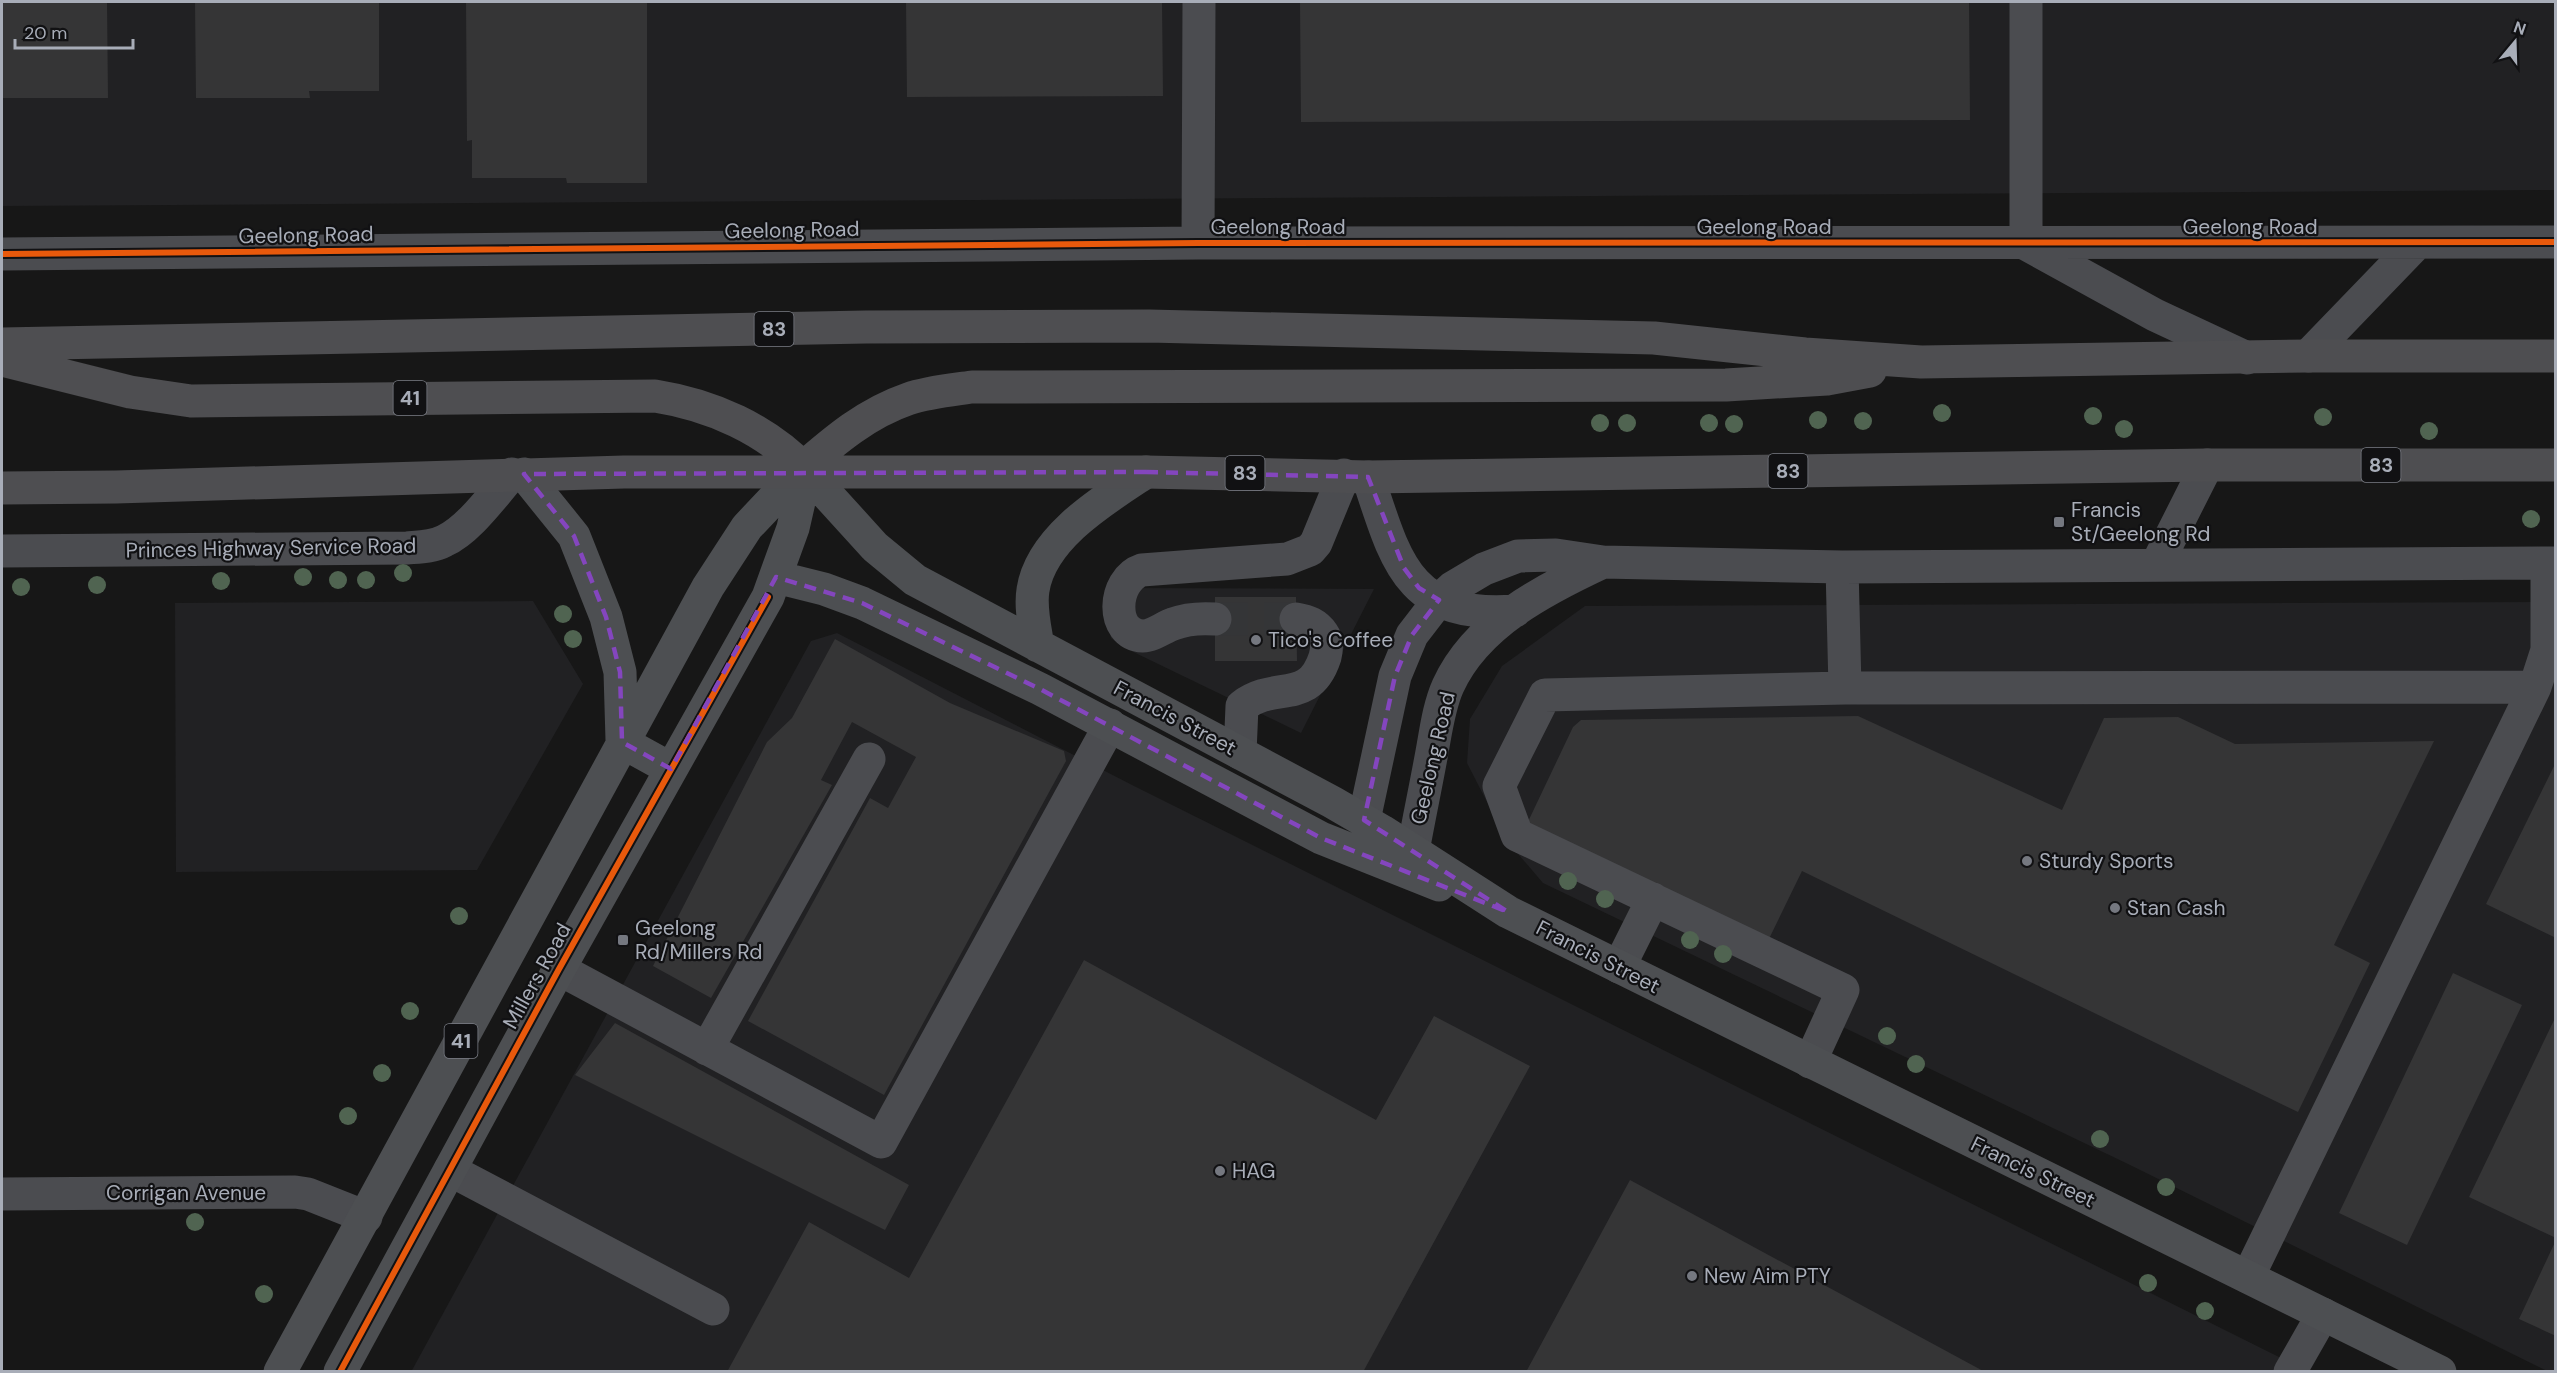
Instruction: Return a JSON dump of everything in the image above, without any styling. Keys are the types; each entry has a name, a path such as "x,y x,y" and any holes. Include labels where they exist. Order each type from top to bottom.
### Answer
{"highway":[{"name":"Geelong Road","path":"2,344 866,327 1149,326 1654,338 1805,354 1921,362 2308,356 2556,356"},
{"name":"41","path":"2,360 130,392 191,401 655,396 699,405 736,419 758,433 803,470"},
{"path":"803,470 835,440 888,407 932,393 972,387 1726,385 1827,379 1921,362"},
{"name":"83","path":"518,474 803,470 1356,476 2207,465 2556,465"},
{"path":"2,488 116,487 518,474"}],"main road":[{"name":"Millers Road","path":"340,1371 559,969 768,597 793,528 803,470"},
{"name":"Millers Road","path":"280,1371 721,564 747,527 803,470"},
{"name":"Francis Street","path":"803,470 875,547 915,580 1364,820 1508,912 2440,1371"},
{"path":"1038,646 1032,597 1036,578 1046,558 1059,539 1076,522 1146,472"},
{"name":"41","path":"518,474 574,536 606,617 620,672 622,742"},
{"path":"776,577 824,589 862,603 1001,669 1302,828 1378,861 1508,912"},
{"path":"1110,725 1126,692"},
{"path":"622,742 671,769"},
{"path":"1364,820 1378,861"},
{"path":"1378,861 1413,851"}],"street":[{"path":"1198,243 1199,2"},
{"path":"2026,2 2026,244"},
{"name":"Geelong Road","path":"2,254 1198,243 2556,242"},
{"path":"2308,356 2417,243"},
{"name":"Geelong Road","path":"2026,244 2155,315 2247,358"},
{"path":"2157,564 2207,465"},
{"name":"Princes Highway Service Road","path":"2,551 431,546 451,538 462,529 518,474"},
{"path":"1356,476 1404,568 1419,588 1439,600 1477,610 1515,611"},
{"path":"1215,619 1184,621 1148,635 1139,635 1133,633 1124,624 1119,597 1128,579 1142,570 1287,559 1310,550 1356,476"},
{"name":"Geelong Road","path":"1364,820 1399,663 1412,635 1439,600 1472,576 1518,556 1556,555 1603,562 1842,567 2551,563"},
{"name":"Geelong Road","path":"1413,851 1438,722 1448,686 1472,648 1515,611 1560,583 1603,562"},
{"path":"2248,1277 2535,687 2547,650 2551,563"},
{"path":"1842,567 1845,688"},
{"path":"1240,753 1242,706 1269,693 1303,687 1313,680 1321,667 1327,649 1326,639 1314,624 1296,619"},
{"path":"1810,1062 1843,990 1517,835 1499,786 1545,695 1845,688 2535,687"},
{"path":"559,969 881,1142 1110,725"},
{"path":"707,1049 869,759"},
{"path":"1619,968 1653,899"},
{"path":"450,1170 712,1309"},
{"name":"Corrigan Avenue","path":"2,1194 295,1192 308,1194 366,1217"},
{"path":"2290,1371 2323,1314"}],"highlighted area":[{"path":"1146,472 1368,477 1404,568 1419,588 1439,600 1412,635 1395,676 1364,820 1508,912 1321,838 1040,689 862,603 776,577 671,769 622,742 620,672 606,617 574,536 524,474"}],"shaded area":[{"path":"2,2 2555,2 2555,190 2,206"},
{"path":"1111,588 1374,589 1301,733 1121,646 1111,638 1108,623"},
{"path":"533,601 583,684 477,870 176,872 175,603"},
{"path":"2555,602 2555,1371 2547,1371 2128,1164 1543,883 1507,841 1467,763 1470,719 1502,666 1585,606"},
{"path":"837,633 1134,786 2307,1371 411,1372 811,641"}],"building":[{"path":"2,2 107,2 108,98 2,98"},
{"path":"195,2 379,2 379,91 309,91 310,98 196,98"},
{"path":"466,2 647,2 647,183 567,183 566,178 472,178 472,140 467,141"},
{"path":"906,2 1162,2 1163,96 907,97"},
{"path":"1300,2 1969,2 1970,120 1301,122"},
{"name":"Tico's Coffee","path":"1215,597 1296,597 1297,661 1215,661"},
{"path":"835,639 950,703 1064,751 1066,761 884,1095 748,1021 870,798 888,808 916,757 852,722 821,780 832,785 711,998 653,966 767,742 792,718"},
{"name":"Stan Cash","path":"1858,716 2062,810 2104,718 2178,717 2235,744 2434,741 2334,945 2370,963 2298,1112 1802,871 1766,945 1525,828 1573,727 1581,720"},
{"path":"2556,762 2556,938 2486,904"},
{"name":"HAG","path":"1084,960 1376,1120 1434,1016 1530,1066 1363,1372 727,1372 809,1222 909,1278"},
{"path":"2453,973 2522,1005 2407,1245 2339,1213"},
{"path":"2556,1016 2556,1238 2469,1197"},
{"path":"615,1023 909,1185 885,1230 575,1075"},
{"name":"New Aim PTY","path":"1630,1180 1985,1372 1526,1372"},
{"path":"2556,1240 2556,1336 2519,1319"}],"tunnel":[{"path":"1215,619 1296,619"}],"cycle path":[{"path":"2,254 1198,243 2556,242"},
{"path":"340,1372 559,969 768,597"}],"place":[{"name":"Francis St/Geelong Rd","path":"2059,522"},
{"name":"Tico's Coffee","path":"1256,640"},
{"name":"Sturdy Sports","path":"2027,861"},
{"name":"Stan Cash","path":"2115,908"},
{"name":"Geelong Rd/Millers Rd","path":"623,940"},
{"name":"HAG","path":"1220,1171"},
{"name":"New Aim PTY","path":"1692,1276"}]}
